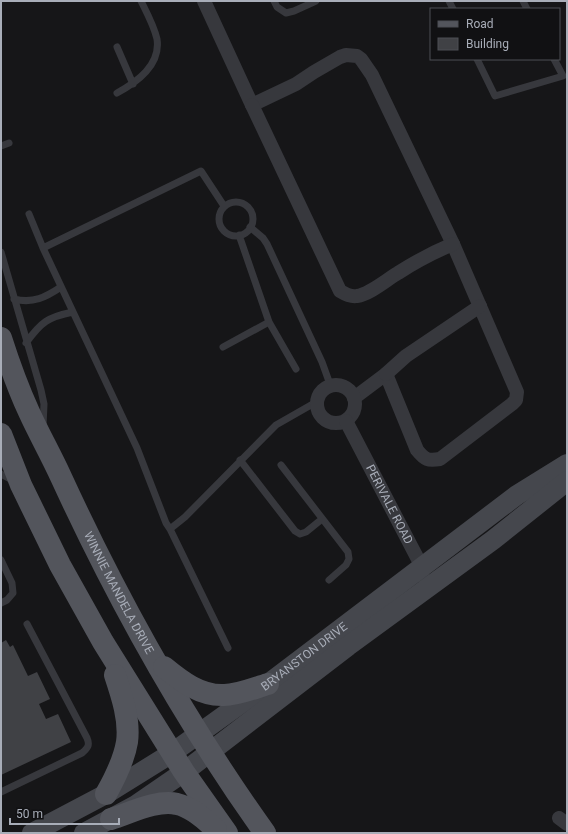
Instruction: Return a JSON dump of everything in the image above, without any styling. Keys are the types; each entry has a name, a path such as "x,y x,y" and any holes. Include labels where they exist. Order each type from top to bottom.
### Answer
{"main road":[{"name":"WINNIE MANDELA DRIVE","path":"1,338 29,411 84,528 123,603 205,743 265,833"},
{"path":"1,434 21,485 64,571 103,642 172,754 227,833"},
{"path":"103,642 123,701 128,732 123,758 106,794"},
{"path":"154,658 181,680 200,691 211,694 224,695 238,693 268,684"},
{"path":"111,819 160,804 178,804 192,811 220,833"}],"street":[{"path":"204,1 340,291 356,297 366,293 398,272 453,244"},
{"path":"252,105 296,84 340,57 346,55 357,56 364,62 372,75 453,244 514,381 517,392 516,400 440,459 429,460 424,458 417,450 386,374"},
{"path":"354,398 386,374 406,356 480,306"},
{"path":"341,386 347,388 352,393 356,404 354,411 346,421 334,423 323,418 320,413 318,401 324,391 330,387 341,386"},
{"name":"PERIVALE ROAD","path":"346,421 422,567 422,591"},
{"name":"BRYANSTON DRIVE","path":"84,833 136,805 184,772 205,743 268,684 517,494 567,464"},
{"name":"BRYANSTON DRIVE","path":"33,833 106,794 172,754 205,743 493,540 567,482"}],"lane":[{"path":"117,94 133,84 152,65 157,50 155,31 142,1"},
{"path":"274,1 277,6 286,12 294,11 316,1"},
{"path":"117,47 133,84"},
{"path":"477,60 495,96 563,76 555,60"},
{"path":"1,146 9,143"},
{"path":"43,248 201,171 224,206"},
{"path":"234,202 240,202 249,208 253,219 250,227 245,233 239,235 229,234 221,226 220,216 224,206 234,202"},
{"path":"29,214 43,248 137,448 166,523 228,648"},
{"path":"250,227 263,238 267,244 322,362 330,387"},
{"path":"239,235 269,322 296,369"},
{"path":"1,252 26,343 41,390 44,404 43,438"},
{"path":"14,300 29,302 40,299 61,287"},
{"path":"26,343 40,324 58,315 73,312"},
{"path":"222,347 269,322"},
{"path":"170,529 185,517 276,425 318,401"},
{"path":"240,460 294,531 300,534 306,532 322,519"},
{"path":"281,465 348,552 350,559 346,565 329,580"},
{"path":"1,474 21,485"},
{"path":"1,560 12,583 13,593 7,600 1,603"},
{"path":"1,792 82,753 88,747 89,743 27,624"}],"building":[{"path":"6,640 10,647 13,645 28,676 37,672 50,699 39,704 46,719 58,714 71,742 1,775 1,643"}]}
